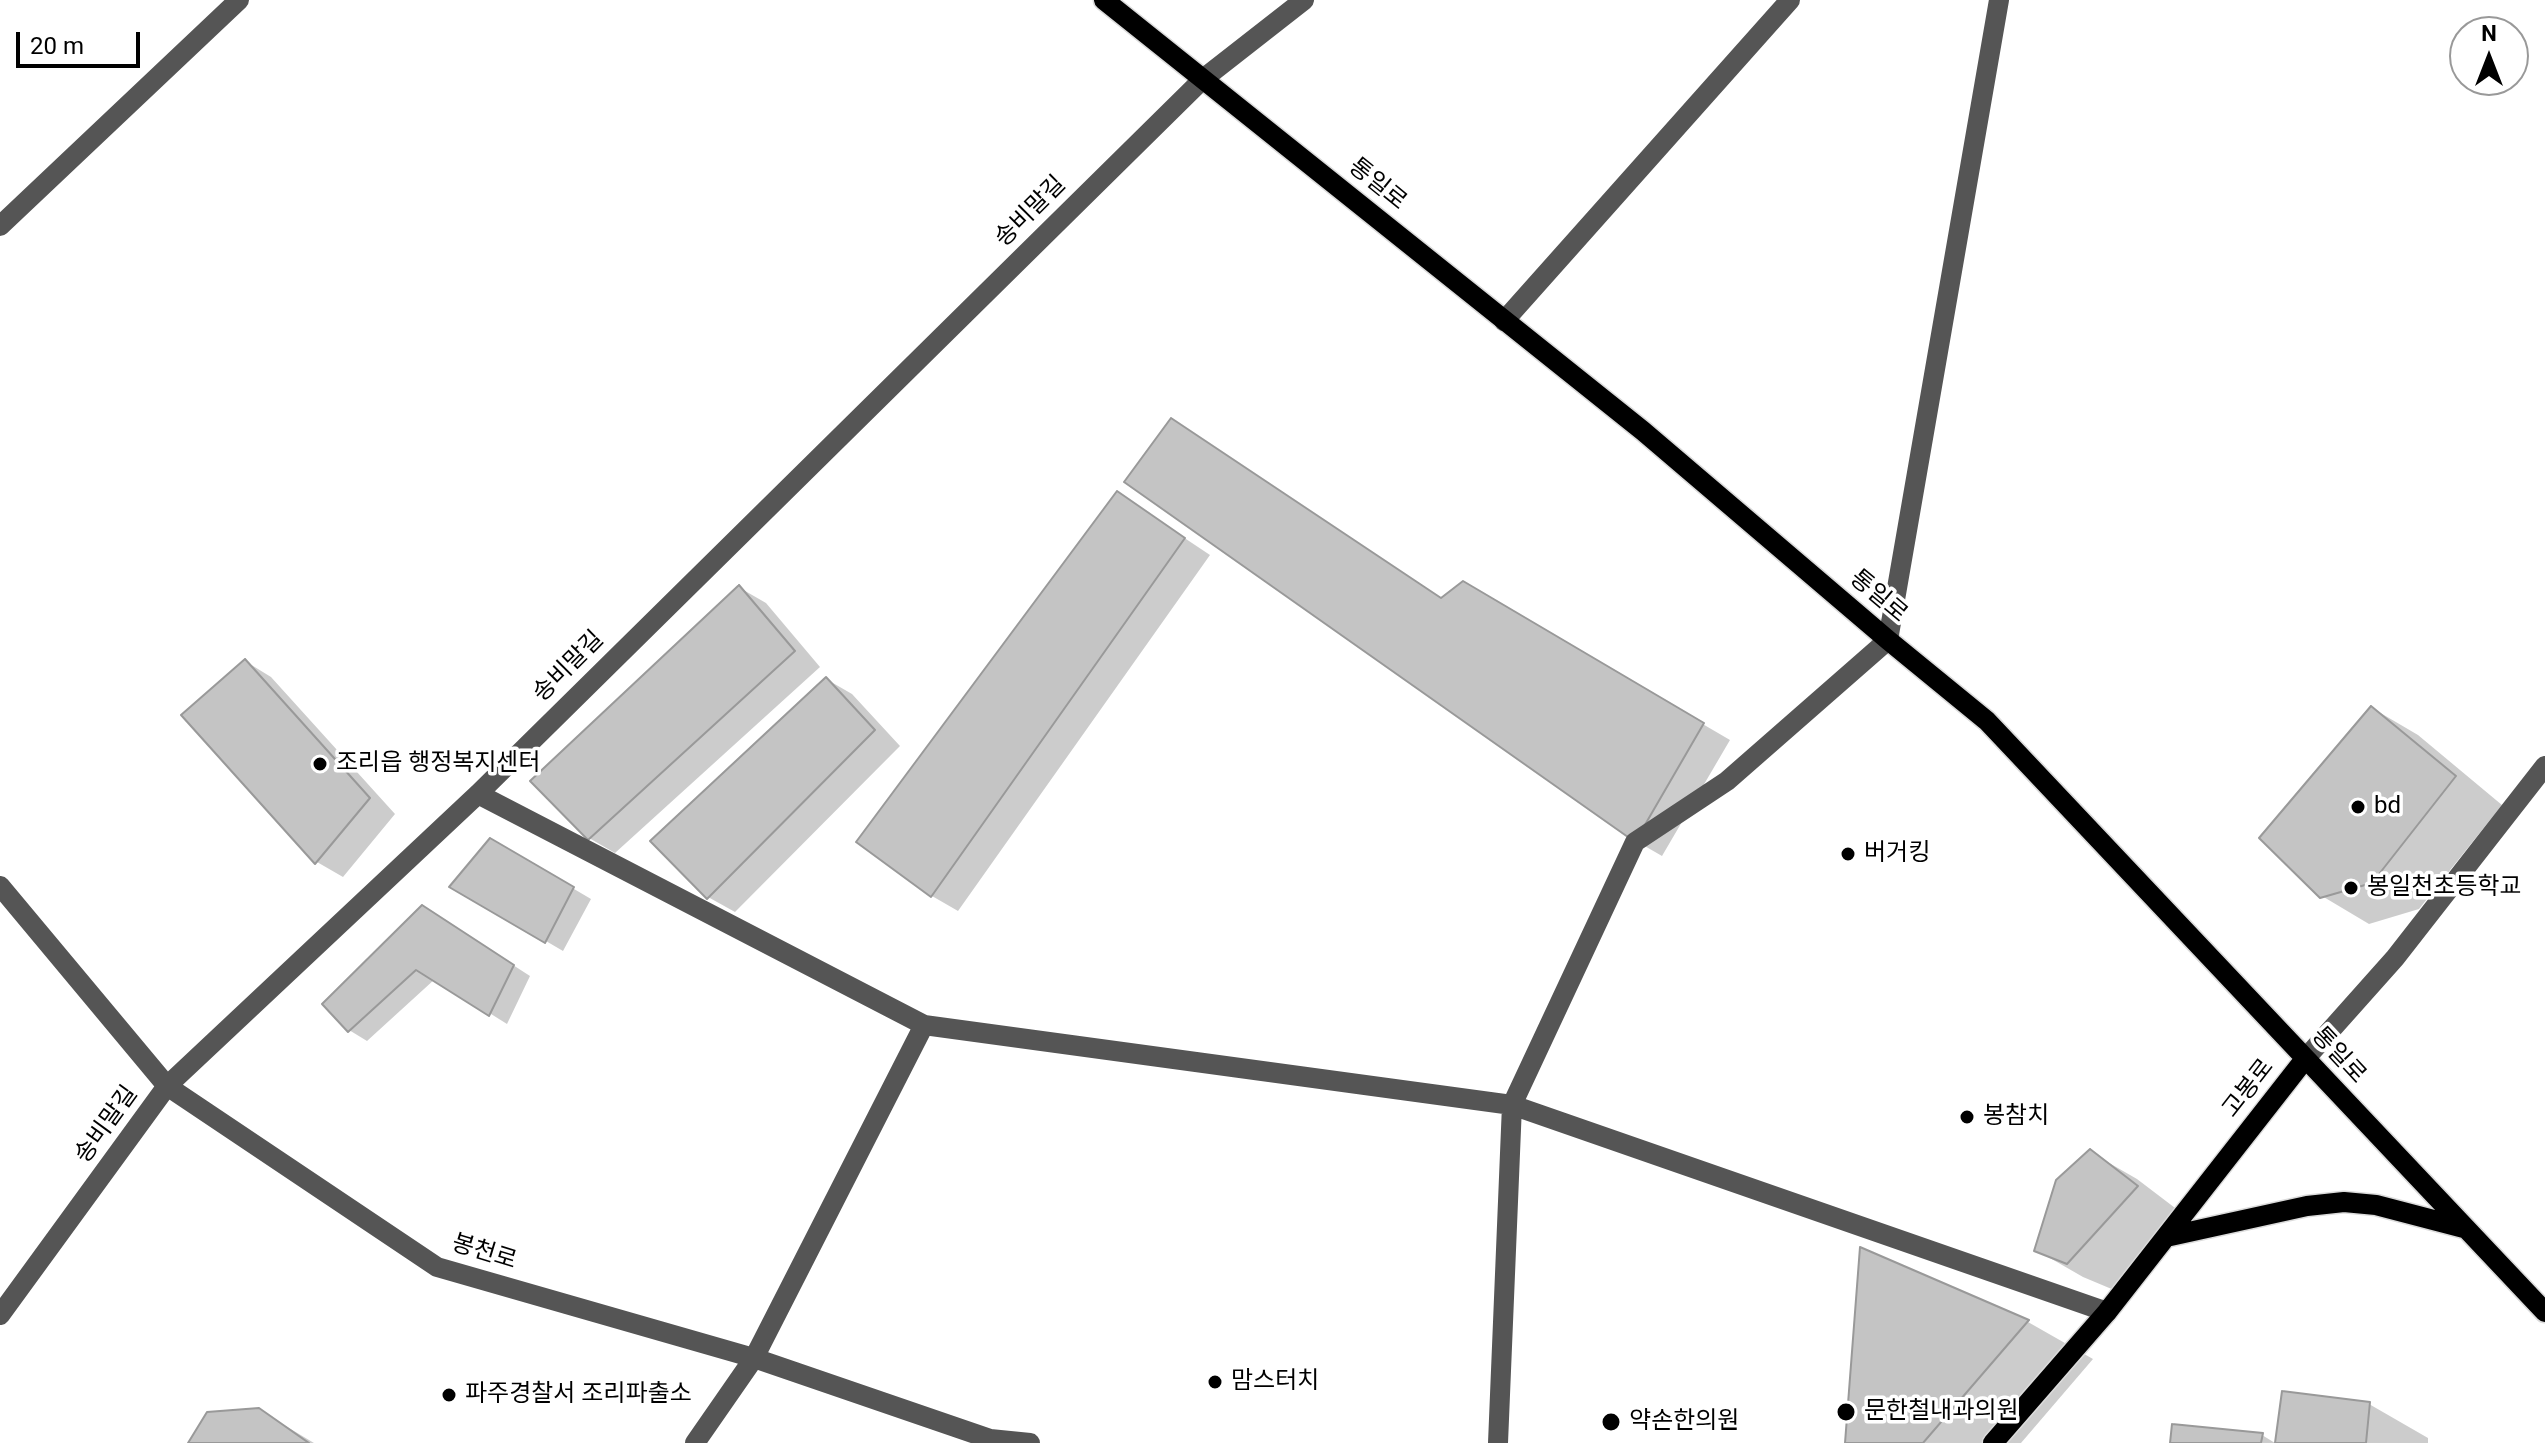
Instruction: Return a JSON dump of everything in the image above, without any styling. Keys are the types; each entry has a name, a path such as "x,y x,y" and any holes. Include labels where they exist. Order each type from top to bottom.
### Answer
{"main road":[{"name":"통일로","path":"1104,0 1643,431 1987,721 2545,1312"},
{"name":"고봉로","path":"1993,1443 2107,1312 2305,1059"},
{"path":"2166,1237 2307,1206 2344,1202 2376,1205 2464,1228"}],"street":[{"path":"0,226 239,0"},
{"name":"송비말길","path":"0,1315 167,1086 478,794 1203,79 1304,0"},
{"path":"1504,321 1790,0"},
{"path":"1498,1443 1512,1105 1635,842 1727,781 1888,640 1999,0"},
{"name":"고봉로","path":"2305,1059 2395,958 2545,766"},
{"path":"478,794 924,1025 1512,1105 2107,1312"},
{"name":"봉천로","path":"0,886 167,1086 437,1267 754,1358 990,1439 1030,1443"},
{"path":"695,1443 754,1358 924,1025"}],"building":[{"path":"1171,418 1441,598 1463,581 1704,723 1635,842 1124,482"},
{"path":"1117,491 1185,538 931,897 856,842"},
{"path":"739,585 795,651 588,840 530,781"},
{"path":"245,659 370,798 315,864 181,715"},
{"path":"826,677 875,730 707,899 650,841"},
{"name":"bd","path":"2371,706 2456,776 2372,883 2320,898 2259,838"},
{"path":"490,838 574,887 545,943 449,887"},
{"path":"422,905 514,965 489,1016 416,970 348,1032 322,1004"},
{"path":"2090,1149 2138,1186 2067,1264 2034,1251 2056,1180"},
{"path":"1860,1247 2029,1320 1923,1443 1845,1443"},
{"path":"2282,1391 2370,1402 2366,1443 2275,1443"},
{"path":"259,1408 309,1443 188,1443 207,1412"},
{"path":"2172,1424 2263,1433 2261,1443 2170,1443"}],"place":[{"name":"조리읍 행정복지센터","path":"320,764"},
{"name":"bd","path":"2358,807"},
{"name":"버거킹","path":"1848,854"},
{"name":"봉일천초등학교","path":"2351,888"},
{"name":"봉참치","path":"1967,1117"},
{"name":"맘스터치","path":"1215,1382"},
{"name":"파주경찰서 조리파출소","path":"449,1395"},
{"name":"문한철내과의원","path":"1846,1412"},
{"name":"약손한의원","path":"1611,1422"}]}
